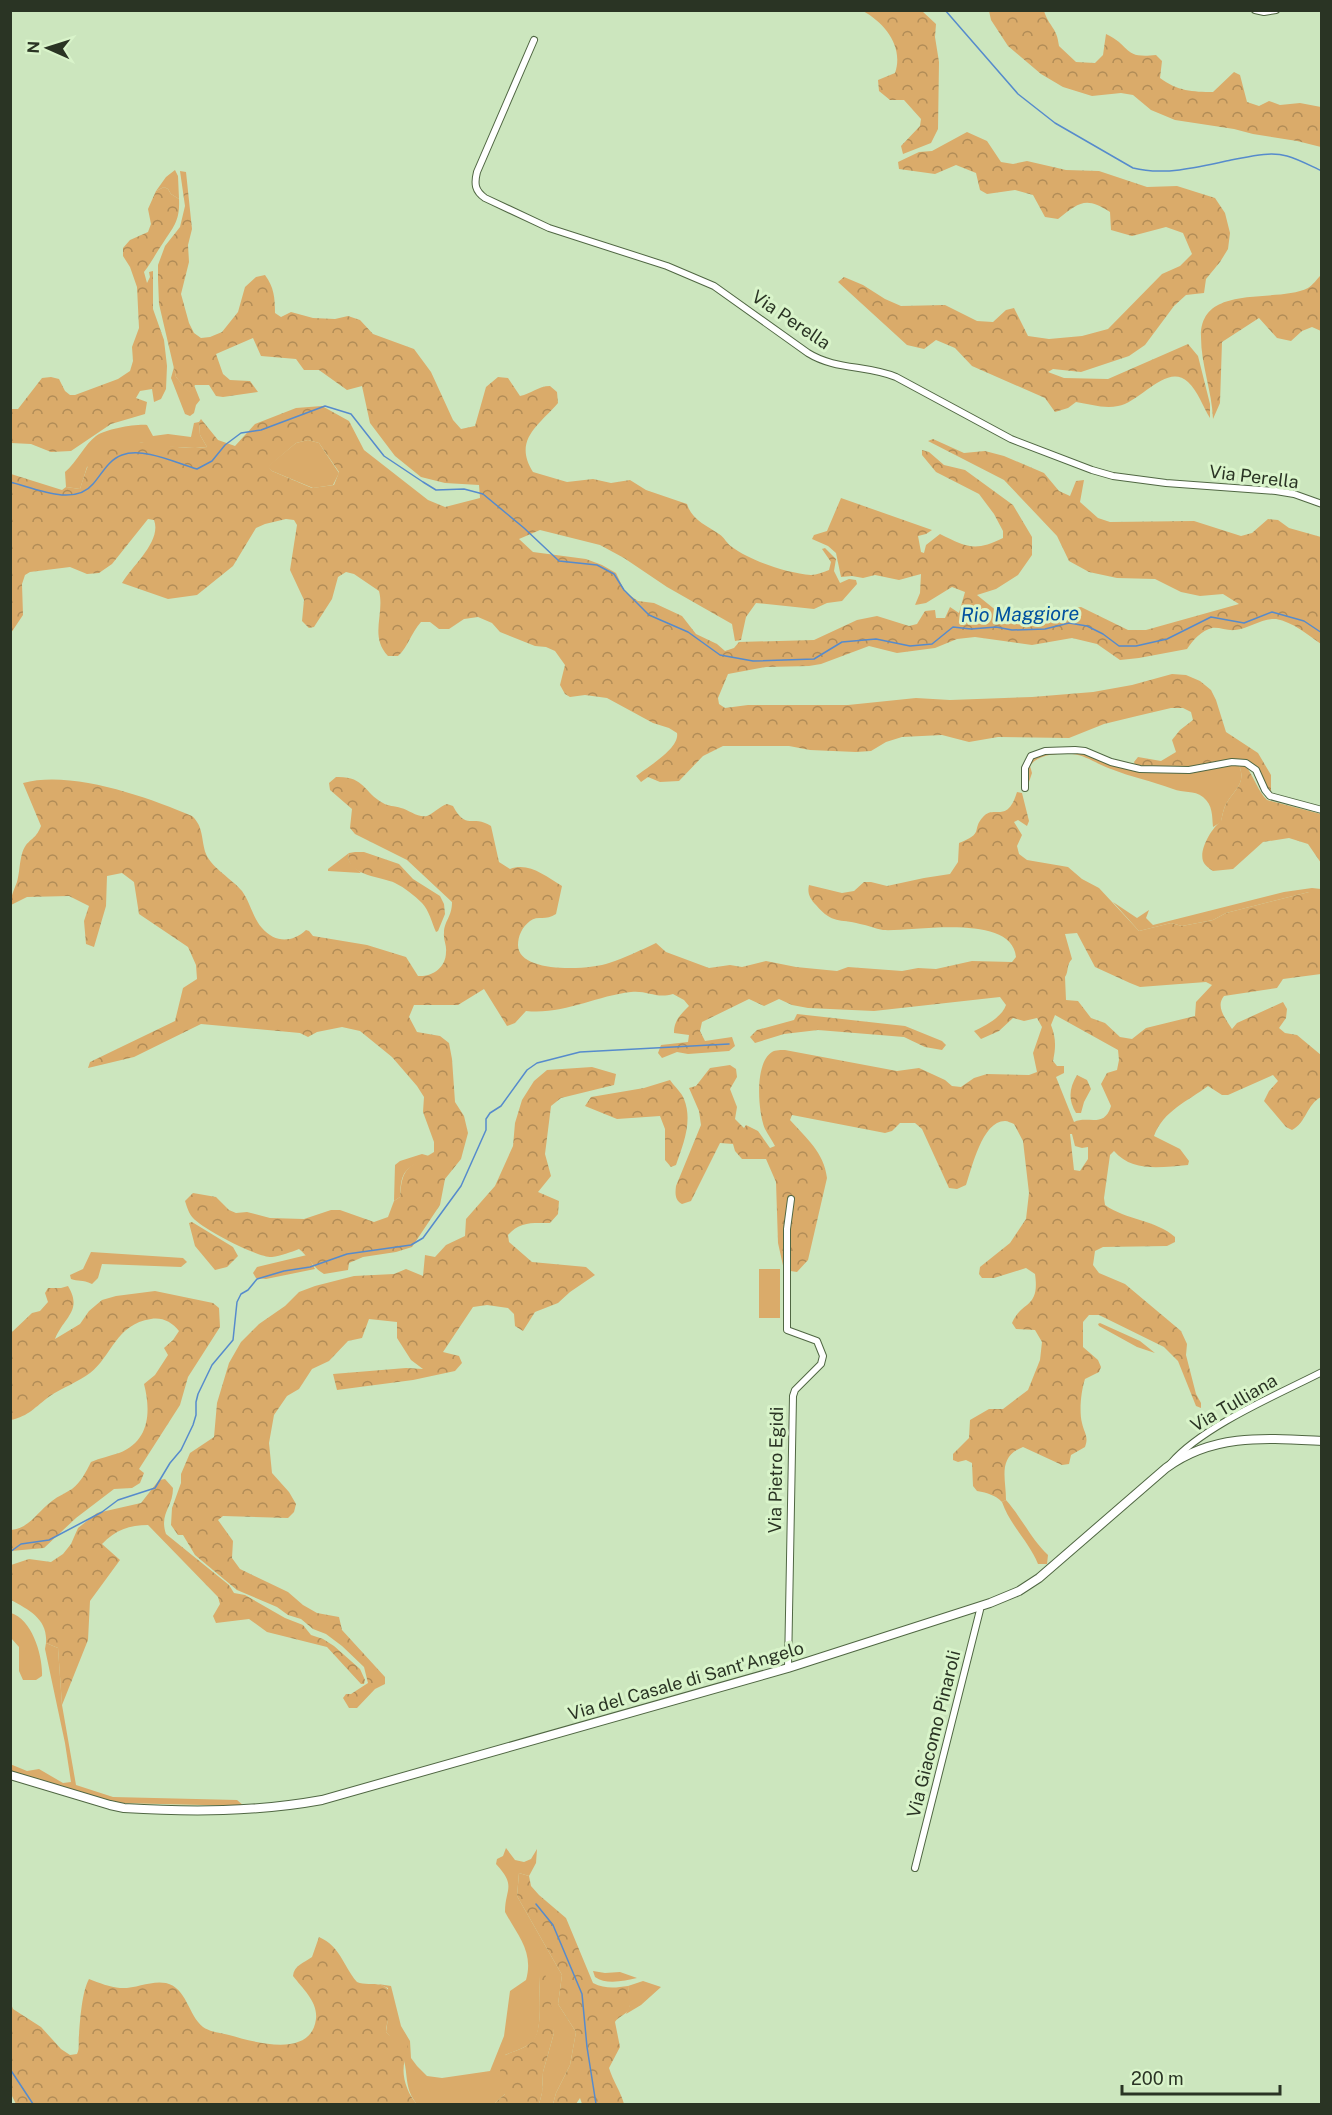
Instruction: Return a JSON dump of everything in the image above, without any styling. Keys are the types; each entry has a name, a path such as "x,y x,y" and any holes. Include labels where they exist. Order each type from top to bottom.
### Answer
{"main road":[{"name":"Via del Casale di Sant'Angelo","path":"10,1775 124,1808 237,1810 285,1807 367,1789 788,1668 979,1607 1009,1596 1039,1578 1166,1468 1194,1452 1229,1441 1258,1438 1322,1441"}],"street":[{"path":"1255,10 1264,12 1275,10"},
{"name":"Via Perella","path":"534,40 476,175 476,189 485,198 549,228 667,266 714,286 822,361 876,369 896,376 1011,439 1082,467 1113,476 1166,483 1276,491 1294,494 1322,504"},
{"path":"1025,788 1024,772 1028,759 1035,753 1048,750 1085,751 1111,762 1140,770 1189,770 1232,762 1250,764 1256,770 1270,796 1322,810"},
{"name":"Via Pietro Egidi","path":"788,1668 793,1396 795,1390 821,1364 823,1359 821,1347 817,1341 787,1330 788,1229 791,1199"},
{"name":"Via Tulliana","path":"1166,1468 1178,1455 1215,1428 1322,1372"},
{"name":"Via Giacomo Pinaroli","path":"915,1868 979,1607"}],"green space":[{"path":"863,11 922,11 936,24 935,37 939,62 938,129 931,143 903,154 901,146 920,126 921,119 904,100 890,100 879,91 878,80 895,73 897,54 895,45 885,29"},
{"path":"989,11 1044,11 1057,35 1059,46 1076,62 1095,63 1103,55 1106,34 1132,53 1145,56 1156,55 1162,61 1160,78 1179,88 1213,92 1234,72 1240,75 1247,102 1259,106 1269,101 1280,105 1300,103 1321,107 1321,147 1234,129 1175,120 1151,110 1133,95 1121,93 1092,96 1063,87 1041,74 1008,46 991,20"},
{"path":"967,132 987,141 1001,162 1013,164 1027,161 1066,170 1099,171 1147,187 1177,186 1215,198 1225,213 1230,233 1228,249 1206,279 1204,293 1186,295 1174,306 1145,345 1129,356 1081,372 1053,369 1048,372 1064,378 1108,379 1188,344 1198,356 1210,404 1210,418 1198,394 1188,382 1180,377 1163,380 1136,398 1118,406 1102,407 1076,402 1068,408 1055,412 1045,398 972,366 955,348 936,340 924,349 907,345 838,282 844,277 901,306 945,305 977,321 993,322 1006,310 1014,308 1028,336 1049,339 1082,336 1108,329 1162,274 1180,266 1192,254 1183,233 1166,227 1132,236 1111,230 1110,212 1095,204 1077,205 1058,219 1045,217 1033,195 1015,190 987,194 980,190 976,173 956,165 935,174 899,169 898,162 919,152 932,151"},
{"path":"175,170 178,176 179,199 164,187 156,191 166,177"},
{"path":"180,171 186,172 192,229 188,245 189,262 181,294 189,323 194,333 201,338 222,332 238,312 245,287 256,277 265,275 273,293 275,313 281,317 291,312 313,318 335,319 348,316 360,320 373,334 414,349 431,372 453,420 461,429 475,426 486,387 498,377 508,378 520,396 550,386 557,392 558,403 530,434 527,442 528,461 533,472 567,482 593,479 611,483 630,480 646,490 687,504 692,514 700,522 721,536 732,547 770,566 811,575 829,570 831,562 822,549 825,548 836,559 834,571 840,583 849,579 856,580 857,584 842,601 827,603 814,609 756,603 746,617 741,640 735,641 732,624 600,545 540,530 519,539 533,552 586,559 602,565 616,573 625,592 638,601 654,603 682,616 696,634 717,644 725,651 734,648 739,642 814,640 857,620 877,616 909,626 917,624 925,611 935,610 936,618 945,618 950,607 959,613 965,592 952,587 926,603 915,605 920,593 921,574 899,580 875,575 863,578 841,577 836,553 828,546 812,539 814,535 827,531 841,498 932,530 918,536 921,552 924,553 926,545 940,534 971,546 985,545 1003,538 1003,531 994,514 979,494 936,472 922,455 922,450 929,452 944,465 965,470 1013,505 1032,537 1032,555 1018,575 996,589 977,595 998,612 1012,615 1081,607 1128,630 1146,630 1239,604 1223,594 1200,596 1181,592 1155,579 1117,578 1089,572 1069,561 1057,536 1004,480 928,441 933,439 964,453 985,451 1004,456 1044,473 1059,491 1070,496 1076,481 1084,480 1080,502 1098,518 1110,522 1194,521 1241,536 1252,533 1268,519 1278,520 1289,528 1321,537 1321,644 1294,626 1276,619 1265,620 1235,630 1212,628 1198,636 1187,649 1120,660 1097,644 1072,638 1032,645 975,637 957,639 935,648 897,653 869,646 821,664 766,667 728,674 718,698 719,704 725,708 748,705 848,705 916,698 950,700 1032,697 1093,692 1132,685 1172,674 1186,675 1200,681 1211,690 1226,732 1258,753 1271,775 1271,792 1267,791 1248,761 1162,769 1135,765 1134,762 1138,757 1161,761 1176,752 1172,740 1193,720 1191,712 1183,708 1171,708 1104,724 1069,738 998,737 969,742 942,735 902,737 886,742 871,751 856,752 810,750 789,746 723,746 703,756 679,781 660,782 648,777 641,782 636,776 669,751 677,739 677,733 607,698 585,695 570,697 565,694 560,685 565,665 555,651 535,646 500,632 492,623 478,617 464,619 449,629 439,629 430,622 421,622 398,656 388,656 379,641 379,591 354,574 346,572 338,577 332,599 314,627 309,628 302,621 304,600 290,570 297,525 294,520 286,519 256,528 233,566 197,595 168,599 122,583 145,553 154,536 154,520 148,519 112,564 99,573 87,574 70,567 30,572 25,575 22,584 23,615 11,633 11,474 62,490 66,487 80,489 92,457 105,442 207,447 200,435 199,422 201,419 218,440 235,446 255,424 296,408 322,406 349,421 364,450 428,500 445,507 480,498 479,485 445,483 421,477 395,456 370,423 362,386 347,390 319,370 304,370 296,359 261,356 253,338 216,354 223,374 230,380 250,381 258,392 223,397 216,396 209,385 195,385 189,393 176,377 159,304 158,279 158,265 165,246 180,227 185,206","holes":["308,440 319,443 339,472 334,485 312,488 272,471 268,467 296,443"]},
{"path":"164,187 179,199 177,218 144,272 147,283 150,277 149,272 153,271 153,309 164,340 167,366 166,389 161,399 154,402 152,389 140,391 136,398 147,402 145,414 111,424 71,451 51,452 31,444 11,443 11,409 18,409 42,378 59,379 65,391 70,395 75,395 118,379 130,371 133,361 132,347 139,328 137,287 130,267 123,256 123,248 130,240 148,232 151,224 148,209 156,191"},
{"path":"1321,275 1321,331 1312,327 1302,331 1291,341 1277,338 1259,318 1222,342 1220,403 1213,419 1201,337 1204,320 1213,308 1242,298 1278,295 1308,288"},
{"path":"174,367 176,377 189,392 194,385 200,400 194,413 190,416 185,414 171,378"},
{"path":"199,422 200,435 207,447 155,446 140,442 87,467 80,489 66,487 65,472 92,439 101,433 135,425 147,425 153,436 168,434 191,437 194,423"},
{"path":"308,440 319,443 339,473 333,485 313,488 267,467 296,443"},
{"path":"1081,752 1119,766 1239,765 1241,778 1238,787 1225,806 1221,822 1213,827 1210,807 1200,795 1126,774 1077,755 1055,754 1038,759 1030,766 1032,773 1029,782 1027,781 1026,766 1035,757 1050,753"},
{"path":"1239,765 1246,766 1267,800 1321,814 1321,863 1308,844 1289,838 1263,842 1233,869 1213,871 1205,864 1202,856 1205,845 1210,834 1221,821 1228,800 1240,783"},
{"path":"336,777 346,777 358,782 376,799 385,804 420,816 427,816 447,804 453,806 466,820 479,821 491,826 499,862 510,869 524,867 530,869 562,886 556,914 530,921 523,929 518,942 521,954 530,961 556,968 587,967 609,963 656,943 666,952 709,968 730,965 742,967 766,961 837,971 848,967 902,971 918,968 936,969 972,961 1012,962 1016,957 1010,943 998,934 959,927 883,930 837,920 827,916 814,903 808,888 809,885 842,893 854,891 864,882 887,886 950,874 958,862 959,843 975,834 980,821 987,814 1005,811 1009,808 1017,792 1022,793 1029,821 1027,826 1018,820 1014,822 1022,835 1017,846 1019,854 1027,860 1068,867 1082,879 1099,888 1139,931 1171,923 1182,926 1213,920 1226,913 1309,892 1321,892 1321,974 1283,979 1277,988 1224,996 1221,1004 1222,1013 1232,1029 1237,1023 1283,1002 1287,1009 1286,1018 1279,1028 1285,1033 1297,1035 1321,1055 1321,1097 1316,1100 1297,1127 1292,1130 1286,1127 1264,1101 1278,1081 1273,1075 1228,1095 1222,1095 1208,1086 1177,1107 1163,1120 1154,1136 1180,1149 1189,1161 1188,1165 1139,1166 1130,1163 1114,1151 1110,1155 1105,1205 1167,1231 1175,1237 1175,1242 1167,1246 1103,1247 1095,1251 1093,1265 1099,1273 1125,1284 1181,1331 1187,1344 1186,1355 1201,1408 1196,1406 1178,1361 1164,1347 1099,1315 1089,1315 1083,1322 1083,1347 1098,1360 1101,1367 1099,1372 1085,1379 1082,1389 1081,1413 1086,1437 1085,1447 1071,1455 1069,1464 1062,1465 1023,1447 1015,1451 1006,1462 1006,1500 1002,1502 991,1495 977,1491 973,1486 972,1463 966,1460 958,1462 953,1460 953,1454 969,1438 970,1420 989,1409 1003,1409 1028,1390 1040,1360 1042,1342 1035,1330 1016,1329 1012,1323 1033,1299 1036,1285 1035,1274 1026,1268 994,1278 982,1278 979,1274 980,1267 1010,1243 1026,1219 1029,1193 1023,1141 1014,1124 1010,1122 997,1123 990,1129 979,1147 966,1185 957,1189 949,1188 922,1129 915,1123 900,1123 892,1131 885,1133 792,1115 790,1120 808,1139 822,1160 827,1178 808,1260 797,1272 784,1270 778,1243 776,1182 766,1159 742,1159 735,1151 733,1144 720,1143 691,1201 682,1204 677,1199 676,1186 701,1125 699,1111 689,1088 696,1086 710,1068 730,1065 736,1069 737,1077 730,1089 737,1107 735,1119 744,1128 746,1125 758,1131 770,1148 775,1146 763,1122 759,1089 762,1066 766,1058 775,1051 785,1050 897,1071 919,1068 945,1080 952,1086 961,1087 974,1078 987,1074 1029,1075 1037,1072 1033,1053 1042,1027 1037,1018 1024,1021 1013,1018 999,1031 981,1039 974,1031 988,1024 1001,1013 1006,1005 1000,997 874,1011 808,1008 792,1005 779,999 764,1006 749,999 702,1022 700,1031 705,1041 732,1037 735,1046 729,1051 688,1054 677,1052 662,1058 658,1053 661,1045 688,1042 689,1035 674,1033 674,1028 689,1006 673,994 662,996 631,992 566,1008 526,1011 515,1023 507,1026 484,989 458,1005 414,1005 409,1017 417,1032 440,1036 449,1043 455,1102 464,1116 468,1133 461,1159 445,1179 440,1205 412,1247 363,1257 349,1263 348,1270 324,1274 299,1249 272,1257 265,1256 231,1242 199,1223 190,1214 185,1201 193,1193 216,1197 229,1210 236,1213 247,1212 270,1218 304,1219 331,1210 340,1210 374,1222 388,1217 394,1201 400,1197 403,1179 408,1168 434,1152 434,1142 423,1112 424,1097 392,1057 360,1031 342,1027 317,1032 308,1037 300,1033 201,1024 134,1057 88,1068 90,1062 175,1021 183,988 197,979 196,965 188,947 139,914 134,882 122,873 107,876 106,906 94,947 86,944 84,921 89,906 69,896 27,897 11,905 23,850 41,826 23,783 64,780 86,783 132,794 192,816 200,829 204,849 209,859 242,891 259,924 267,933 278,939 289,939 306,930 313,936 367,945 406,957 418,976 433,973 444,963 446,950 444,929 452,902 407,860 355,834 350,828 352,809 330,790 329,783","holes":["1077,933 1095,967 1140,987 1206,982 1212,985 1196,1002 1195,1016 1146,1028 1132,1039 1120,1037 1105,1023 1091,1018 1078,1001 1066,1000 1065,977 1072,959 1065,934","1055,1015 1118,1050 1117,1070 1107,1073 1101,1084 1111,1106 1104,1117 1074,1122 1056,1077 1064,1073 1064,1066 1057,1066 1053,1061 1055,1043 1051,1025","1070,1134 1072,1134 1075,1146 1088,1147 1088,1159 1080,1171 1074,1170"]},
{"path":"364,852 399,864 413,879 440,896 445,914 438,931 436,932 424,906 409,892 395,883 357,871 349,860 349,853"},
{"path":"349,853 353,867 361,873 328,871 328,869"},
{"path":"1321,889 1321,892 1309,892 1226,913 1213,920 1182,926 1171,923 1139,931 1113,902 1137,918 1149,910 1146,918 1153,925 1284,892"},
{"path":"797,1014 905,1026 942,1041 946,1045 942,1050 925,1047 904,1037 818,1030 784,1034 755,1043 750,1037 757,1030 794,1020"},
{"path":"592,1067 616,1074 614,1085 561,1098 551,1106 545,1154 551,1176 538,1192 559,1201 558,1214 550,1223 522,1225 508,1235 509,1242 532,1262 586,1267 595,1275 558,1303 535,1312 523,1331 515,1326 514,1314 508,1308 487,1305 473,1307 443,1352 459,1356 462,1363 455,1371 413,1380 337,1390 333,1374 406,1368 423,1369 411,1360 397,1338 397,1322 369,1319 362,1338 348,1341 329,1361 312,1369 299,1389 287,1396 274,1415 269,1443 272,1473 289,1492 296,1504 294,1512 288,1518 223,1516 218,1520 233,1541 232,1558 240,1569 288,1592 317,1613 339,1617 342,1630 385,1677 385,1684 375,1689 357,1708 349,1708 343,1698 346,1694 351,1694 368,1683 364,1667 326,1634 313,1629 301,1619 288,1615 277,1607 237,1590 195,1555 183,1535 178,1535 171,1525 172,1508 181,1483 181,1474 190,1453 214,1437 217,1403 229,1363 241,1342 259,1324 285,1306 299,1292 315,1286 354,1276 394,1274 406,1269 423,1276 425,1255 435,1257 446,1245 465,1236 466,1219 495,1186 513,1146 515,1123 522,1100 534,1081 547,1070"},
{"path":"1077,1075 1087,1080 1091,1089 1081,1113 1076,1113 1071,1099 1072,1085"},
{"path":"670,1080 683,1097 688,1116 686,1133 676,1165 671,1167 665,1160 665,1129 660,1116 617,1119 585,1106 591,1097 644,1088"},
{"path":"422,1154 429,1156 406,1171 402,1180 400,1197 394,1201 395,1165 400,1161"},
{"path":"192,1222 233,1247 238,1256 227,1267 215,1270 195,1246 189,1223"},
{"path":"91,1252 183,1258 187,1262 181,1267 102,1264 98,1278 92,1284 71,1279 70,1275 83,1269"},
{"path":"307,1255 315,1269 266,1279 256,1278 253,1273 257,1267"},
{"path":"759,1269 780,1269 780,1318 759,1318"},
{"path":"68,1286 74,1302 73,1308 55,1339 80,1324 89,1311 102,1300 155,1291 213,1303 219,1308 220,1327 188,1377 180,1405 139,1469 144,1473 140,1483 132,1488 114,1489 76,1518 44,1548 11,1551 11,1530 28,1523 52,1501 72,1489 81,1480 91,1462 119,1453 137,1441 146,1424 147,1404 144,1384 155,1375 168,1355 164,1348 179,1331 163,1320 151,1319 139,1322 122,1334 90,1373 50,1396 27,1414 11,1420 11,1333 32,1313 40,1311 48,1302 45,1293 48,1288"},
{"path":"1100,1323 1140,1341 1155,1353 1137,1347 1099,1326"},
{"path":"165,1479 173,1488 164,1521 166,1534 229,1585 234,1593 245,1595 285,1618 303,1625 311,1635 334,1646 360,1669 365,1680 364,1684 361,1684 327,1647 267,1632 249,1619 216,1623 213,1616 220,1604 218,1597 148,1525 141,1525 118,1532 102,1544 120,1560 90,1601 88,1640 62,1705 58,1648 46,1643 41,1621 11,1600 11,1565 29,1559 51,1562 63,1554 71,1544 78,1528 97,1513 141,1503 159,1480"},
{"path":"1006,1500 1048,1555 1047,1564 1038,1564 1005,1510 1002,1502"},
{"path":"11,1613 25,1623 35,1639 42,1668 42,1676 36,1680 23,1680 19,1671 19,1647 11,1638"},
{"path":"46,1643 58,1648 62,1705 76,1785 113,1797 237,1800 244,1806 119,1803 11,1773 10,1764 27,1771 39,1769 63,1783 71,1782 45,1649"},
{"path":"506,1848 515,1860 524,1862 531,1859 537,1849 536,1863 529,1876 519,1873 517,1896 562,1975 558,2004 576,2032 570,2065 553,2104 539,2104 543,2072 554,2033 539,1974 539,2027 534,2040 528,2045 505,2055 505,2094 494,2104 417,2104 409,2088 403,2056 386,2032 388,1988 378,1984 391,1986 401,2026 410,2041 411,2058 427,2076 442,2078 490,2071 504,2036 510,1991 526,1980 528,1970 523,1944 505,1912 508,1883 496,1864 497,1859 503,1856"},
{"path":"519,1873 529,1876 531,1886 566,1918 593,1983 610,1988 628,1986 630,2006 627,2012 615,2022 620,2047 609,2068 624,2104 582,2104 580,2098 576,2104 553,2104 570,2065 576,2032 558,2004 562,1975 517,1896"},
{"path":"319,1937 337,1951 357,1982 381,1985 391,1994 386,2032 390,2036 402,2037 407,2042 409,2052 404,2065 404,2079 417,2104 16,2104 10,2092 11,2004 13,2009 41,2027 61,2049 70,2055 78,2052 82,2006 89,1979 120,1988 166,1983 179,1990 198,2022 206,2029 266,2044 293,2043 304,2039 312,2031 316,2019 312,2001 293,1976 297,1967 312,1957"},
{"path":"543,1968 549,1986 554,2033 543,2072 539,2104 494,2104 505,2094 500,2073 501,2057 527,2045 537,2033 540,2017 539,1974"},
{"path":"593,1971 620,1972 637,1978 615,1982 604,1981 595,1977"},
{"path":"643,1981 661,1987 641,2005 626,2014 630,2005 628,1986"}],"waterway":[{"path":"945,10 1018,94 1055,123 1133,168 1157,171 1182,170 1251,156 1273,154 1291,157 1322,171"},
{"name":"Rio Maggiore","path":"10,482 53,494 75,494 85,491 93,484 117,457 130,453 149,454 197,469 212,461 225,445 241,433 261,430 325,406 351,414 384,456 423,482 436,490 464,489 483,494 559,561 597,565 614,574 624,590 649,615 688,632 720,655 753,661 814,659 842,642 876,639 910,646 932,644 953,627 1045,629 1069,623 1087,626 1119,646 1136,646 1167,639 1211,617 1244,623 1272,612 1304,621 1322,633"},
{"path":"10,1552 21,1544 49,1540 102,1512 118,1500 155,1488 181,1450 193,1425 198,1394 212,1365 233,1340 237,1302 241,1294 248,1290 257,1279 284,1271 310,1267 347,1254 411,1245 423,1238 461,1186 486,1130 486,1119 490,1113 501,1106 527,1070 537,1063 580,1052 729,1044"},
{"path":"536,1904 553,1925 582,1994 596,2104"},
{"path":"10,2069 33,2104"}]}
